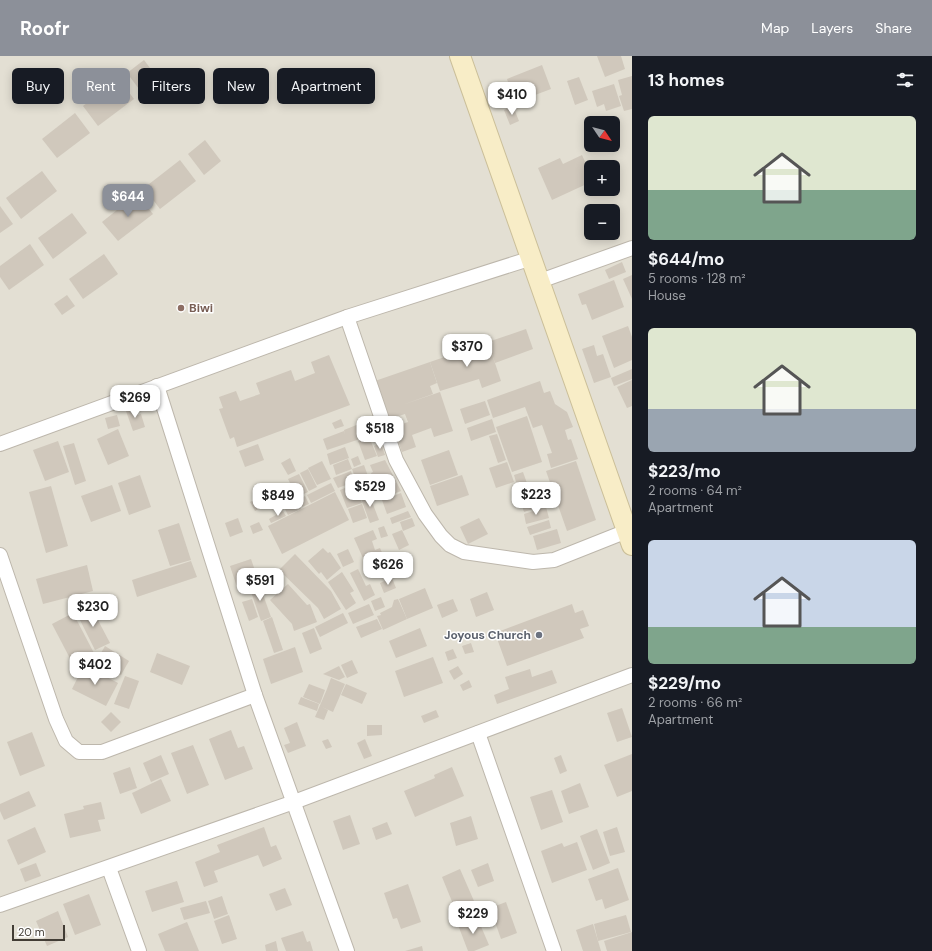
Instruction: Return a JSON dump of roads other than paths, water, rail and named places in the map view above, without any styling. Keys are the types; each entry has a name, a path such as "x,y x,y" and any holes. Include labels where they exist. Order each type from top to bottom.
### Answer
{"street":[{"path":"347,317 396,460 425,514 441,536 450,545 464,552 533,562 554,560 629,538 540,280 460,56"},
{"path":"540,280 632,248"},
{"path":"0,444 347,317 532,258"},
{"path":"157,386 255,695 347,951"},
{"path":"0,555 56,719 66,741 79,752 102,752 255,695"},
{"path":"0,905 294,802 632,675"},
{"path":"478,733 554,951"},
{"path":"109,868 139,951"}],"place":[{"name":"Biwi","path":"181,308"},
{"name":"Joyous Church","path":"539,635"}]}
